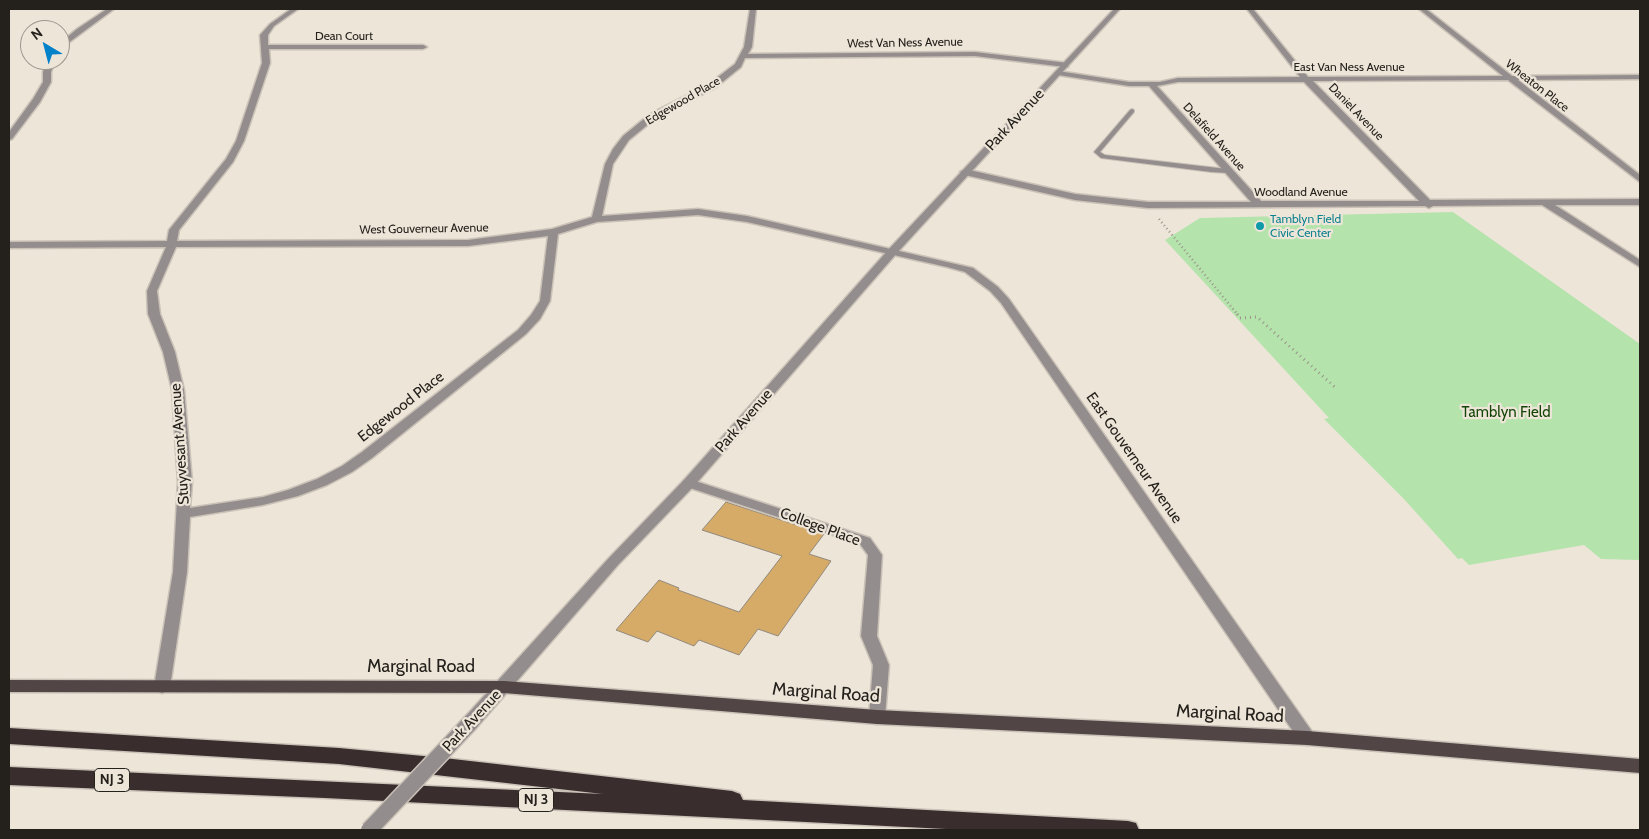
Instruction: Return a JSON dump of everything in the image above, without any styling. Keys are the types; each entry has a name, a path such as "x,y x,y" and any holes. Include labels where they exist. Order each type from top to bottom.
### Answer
{"highway":[{"path":"9,736 387,760 858,815"},
{"name":"NJ 3","path":"9,776 858,815 1128,830"}],"main road":[{"name":"Marginal Road","path":"9,686 504,687 877,717 1307,738 1640,766"}],"street":[{"path":"70,38 111,9"},
{"name":"Stuyvesant Avenue","path":"162,687 180,572 185,482 178,390 169,352 154,314 152,291 172,244 174,230 230,160 240,141 266,63 264,36 269,28 295,9"},
{"name":"Edgewood Place","path":"596,219 609,164 626,138 653,116 719,81 738,65 748,47 752,9"},
{"name":"Park Avenue","path":"369,830 504,687 613,562 689,483 965,172 1117,9"},
{"name":"Daniel Avenue","path":"1250,9 1306,79 1429,204"},
{"name":"Wheaton Place","path":"1422,9 1640,180"},
{"name":"Dean Court","path":"265,47 423,47"},
{"name":"West Van Ness Avenue","path":"744,56 975,54 1062,69"},
{"name":"East Van Ness Avenue","path":"1062,69 1129,84 1151,84 1178,80 1640,77"},
{"path":"9,137 24,119 42,91 47,82 47,70"},
{"name":"Delafield Avenue","path":"1151,84 1259,205"},
{"name":"Woodland Avenue","path":"965,172 1075,197 1148,205 1640,202"},
{"path":"1545,203 1640,264"},
{"name":"West Gouverneur Avenue","path":"9,245 468,243 553,232 596,219 679,212 726,215 893,252"},
{"name":"Edgewood Place","path":"184,514 263,502 293,493 322,482 347,469 366,455 522,332 536,317 544,301 553,232"},
{"name":"East Gouverneur Avenue","path":"893,252 969,270 994,289 1005,301 1307,738"},
{"name":"College Place","path":"689,483 865,541 875,555 869,636 881,665 877,717"}],"lane":[{"path":"1132,111 1097,152 1103,157 1227,171"}],"path":[{"path":"1148,205 1240,318 1257,317 1337,389"}],"green space":[{"name":"Tamblyn Field","path":"1453,212 1640,344 1640,560 1601,559 1584,545 1469,565 1462,558 1458,559 1403,498 1324,419 1329,418 1165,240 1200,218"}],"building":[{"path":"726,502 824,534 809,554 831,561 778,636 758,629 739,655 699,640 694,646 657,631 648,642 616,630 659,580 679,588 678,590 739,612 782,556 702,530"}],"place":[{"name":"Tamblyn Field Civic Center","path":"1260,226"}]}
